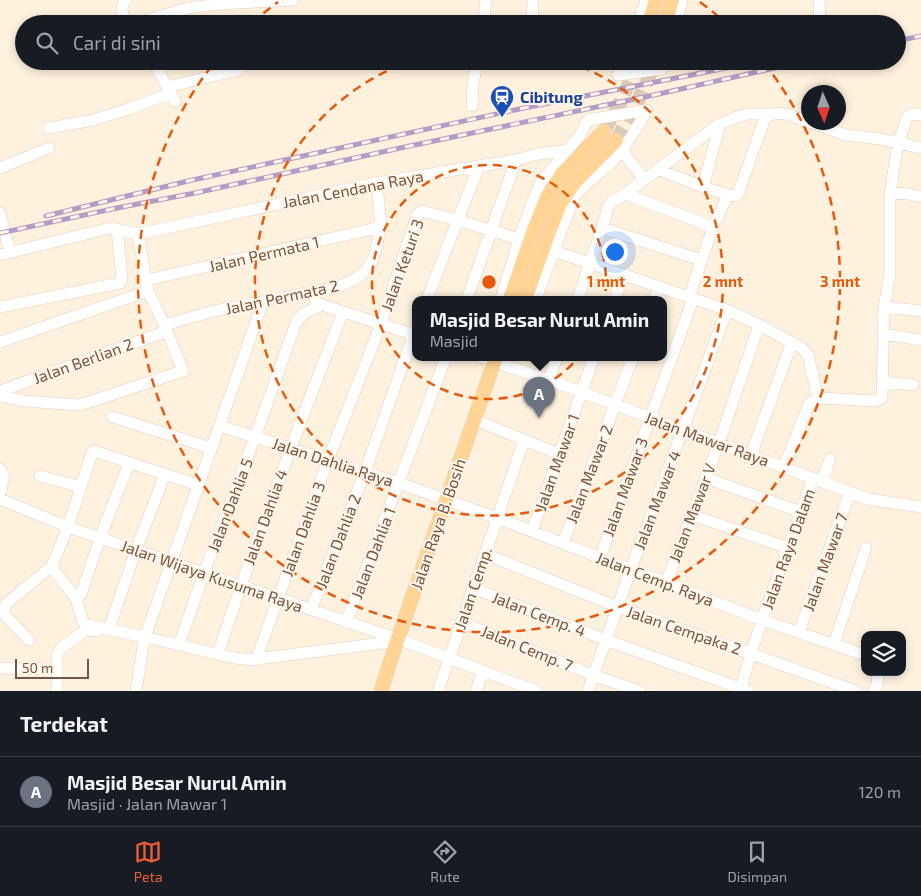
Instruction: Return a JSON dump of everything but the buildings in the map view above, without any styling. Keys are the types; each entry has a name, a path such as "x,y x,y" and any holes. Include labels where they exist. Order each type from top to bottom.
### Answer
{"main road":[{"path":"652,15 656,0"},
{"path":"668,15 672,0"},
{"path":"511,296 547,197 562,174 604,131"},
{"path":"526,296 560,204 574,183 619,145"},
{"name":"Jalan Raya B. Bosih","path":"381,691 494,361"}],"street":[{"path":"123,15 122,4 126,0"},
{"path":"157,15 186,4 293,0"},
{"path":"484,15 486,0"},
{"path":"532,15 533,0"},
{"path":"641,15 646,0"},
{"path":"678,15 682,0"},
{"path":"819,0 820,15"},
{"path":"158,70 171,94"},
{"path":"49,128 93,120 129,109 238,70"},
{"path":"472,106 475,70"},
{"path":"620,70 618,75 655,70"},
{"path":"502,296 519,240 540,184 580,135 588,120 647,110 619,145 610,164 580,189 574,198 537,296"},
{"path":"579,296 608,208 612,202 720,124 747,114 779,112 801,119"},
{"name":"Jalan Mawar 3","path":"600,558 691,298 701,260 713,227 732,195 738,194 765,118 770,114"},
{"path":"784,467 808,406 815,400 875,401 882,398 884,307 890,274 890,193 898,144 907,117 912,114 921,115"},
{"path":"702,187 720,124"},
{"path":"832,130 846,135 921,148"},
{"path":"619,145 644,179"},
{"path":"0,168 49,148"},
{"name":"Jalan Cendana Raya","path":"138,234 377,183 568,150"},
{"path":"468,296 516,160"},
{"path":"428,296 479,166"},
{"path":"657,169 702,187 732,195"},
{"name":"Jalan Permata 2","path":"165,328 214,311 338,287 355,279 366,271 374,258 382,227 377,183"},
{"path":"890,193 921,197"},
{"path":"625,194 713,227"},
{"name":"Jalan Keturi 3","path":"381,324 417,215 422,211 457,220"},
{"path":"0,213 5,253 110,228 138,234 148,286 183,370 182,372 75,406 25,402 0,396"},
{"path":"457,220 519,240"},
{"name":"Jalan Permata 1","path":"0,342 148,286 382,227"},
{"path":"602,228 701,260"},
{"path":"0,307 120,283 122,279 117,229"},
{"path":"554,251 727,310 792,342 802,348 808,355 815,400"},
{"path":"616,296 624,275"},
{"path":"655,296 659,287"},
{"path":"303,294 322,305 412,332"},
{"path":"136,691 145,638 262,302"},
{"name":"Jalan Dahlia 5","path":"179,645 256,437 296,320 305,313 322,305"},
{"path":"884,307 921,311"},
{"name":"Jalan Mawar 4","path":"588,691 727,310"},
{"name":"Jalan Dahlia 4","path":"218,654 290,448 343,312"},
{"name":"Jalan Dahlia 3","path":"256,660 328,460 381,324"},
{"name":"Jalan Mawar V","path":"666,584 719,443 759,325"},
{"name":"Jalan Berlian 2","path":"0,391 165,328"},
{"path":"883,334 921,340"},
{"name":"Jalan Dahlia 2","path":"311,610 365,472 412,341"},
{"path":"752,455 792,342"},
{"name":"Jalan Dahlia 1","path":"346,622 445,361"},
{"name":"Jalan Mawar Raya","path":"500,361 850,492 868,498 921,507"},
{"path":"549,380 556,361"},
{"name":"Jalan Mawar 1","path":"532,531 593,361"},
{"name":"Jalan Mawar 2","path":"563,543 632,361"},
{"path":"882,382 913,385"},
{"path":"113,417 211,448"},
{"path":"474,420 559,454"},
{"name":"Jalan Dahlia Raya","path":"220,426 399,483 446,500"},
{"name":"Jalan Cemp.","path":"438,691 524,440"},
{"path":"30,640 4,614 4,609 6,604 52,566 68,527 92,452 94,451 198,485"},
{"name":"Jalan Raya Dalam","path":"743,690 751,653 801,512 830,459"},
{"path":"76,598 81,594 129,463"},
{"path":"0,469 4,476 0,493"},
{"path":"110,629 164,474"},
{"path":"40,476 81,487"},
{"path":"706,478 801,512"},
{"name":"Jalan Mawar 7","path":"800,632 850,492"},
{"name":"Jalan Wijaya Kusuma Raya","path":"0,499 68,527 278,598 397,642 449,658 519,688 536,691"},
{"name":"Jalan Cemp. Raya","path":"446,500 532,531 762,620 861,654"},
{"path":"692,515 788,548"},
{"path":"834,644 866,548"},
{"name":"Jalan Cempaka 2","path":"485,554 618,607 856,691"},
{"path":"52,566 76,598 84,626"},
{"name":"Jalan Cemp. 4","path":"473,588 606,640 743,690"},
{"name":"Jalan Cemp. 7","path":"461,622 593,675 639,691"},
{"path":"57,691 57,655 61,648 73,639 84,626 110,629 145,638 177,650 236,661 397,642"},
{"path":"84,626 234,658 256,660"},
{"path":"0,668 57,669"},
{"path":"476,691 483,671"},
{"path":"874,691 878,676"}],"tunnel":[{"path":"604,131 620,103 635,70"},
{"path":"616,140 637,102 652,70"}],"railway":[{"path":"906,39 921,36"},
{"path":"46,216 188,181 524,108 716,70"},
{"path":"0,233 766,70"}],"place":[{"name":"Cibitung","path":"502,118"},
{"name":"Masjid Besar Nurul Amin","path":"539,418"}]}
